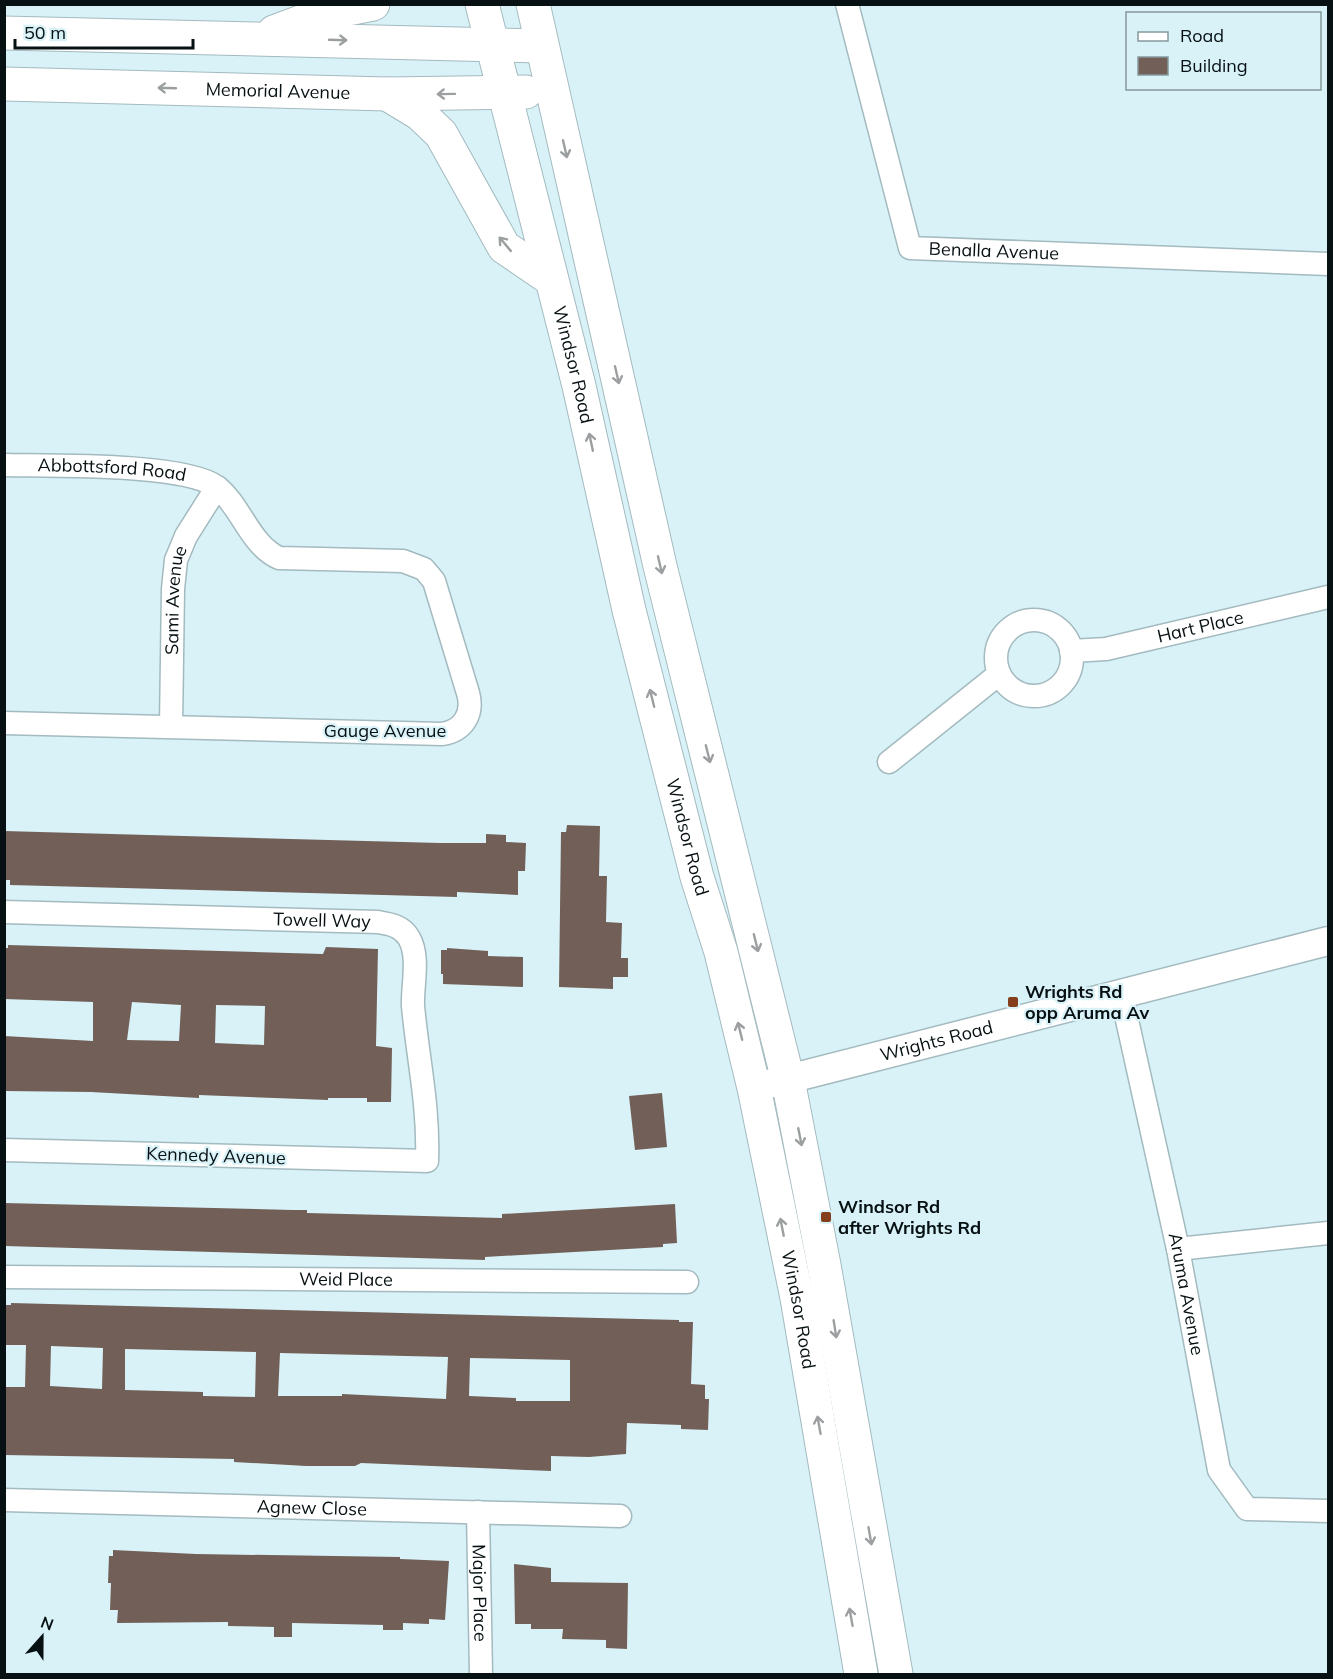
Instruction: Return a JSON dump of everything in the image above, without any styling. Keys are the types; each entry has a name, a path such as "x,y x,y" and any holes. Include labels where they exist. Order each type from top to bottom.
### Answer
{"main road":[{"path":"258,38 322,14 373,4"},
{"name":"Windsor Road","path":"482,4 579,386 629,610 697,877 721,952 754,1088 797,1298 861,1674"},
{"name":"Windsor Road","path":"533,4 660,566 788,1080 826,1276 859,1478 896,1674"},
{"path":"4,33 542,46"},
{"name":"Memorial Avenue","path":"4,84 387,94 552,92"},
{"path":"387,94 420,114 441,134 504,247 551,279"}],"street":[{"name":"Benalla Avenue","path":"847,4 910,248 1329,264"},
{"name":"Abbottsford Road","path":"4,465 158,470 197,478 217,487"},
{"name":"Gauge Avenue","path":"4,723 442,735 459,729 465,722 470,707 468,693 434,581 424,569 403,561 279,558 266,550 217,487"},
{"name":"Sami Avenue","path":"171,726 173,590 176,560 186,536 217,487"},
{"name":"Hart Place","path":"1071,651 1106,648 1329,597"},
{"path":"1028,620 1040,620 1061,631 1071,651 1068,675 1061,685 1039,696 1021,693 1005,684 995,662 1000,639 1007,630 1028,620"},
{"path":"889,762 999,674"},
{"name":"Towell Way","path":"4,912 378,922 402,929 413,950 413,1003 428,1126 427,1161"},
{"name":"Wrights Road","path":"754,1088 1329,941"},
{"name":"Aruma Avenue","path":"1121,993 1178,1249 1219,1470 1247,1509 1329,1511"},
{"name":"Kennedy Avenue","path":"4,1150 427,1161"},
{"path":"1178,1249 1329,1233"},
{"name":"Weid Place","path":"4,1277 687,1282"},
{"name":"Agnew Close","path":"4,1500 620,1516"},
{"name":"Major Place","path":"478,1512 481,1674"}],"building":[{"path":"567,825 600,826 599,876 607,876 606,922 622,923 621,958 628,958 628,977 613,977 613,989 559,987 561,832 566,832"},
{"path":"4,831 440,843 486,843 486,834 506,835 506,842 526,843 525,871 518,871 518,895 457,892 457,897 10,885 10,880 4,880"},
{"path":"8,945 323,954 326,947 378,949 376,1046 392,1048 391,1102 367,1102 367,1098 328,1098 328,1100 199,1095 199,1098 91,1092 4,1091 4,1036 93,1041 93,1002 4,999 4,948 8,948","holes":["132,1002 181,1005 179,1041 127,1040","216,1005 265,1006 264,1045 215,1043"]},
{"path":"447,948 488,951 488,956 523,957 523,987 443,984 441,950 447,950"},
{"path":"662,1093 667,1147 635,1150 629,1096"},
{"path":"4,1203 307,1210 307,1213 502,1218 502,1214 675,1204 677,1243 663,1244 663,1247 485,1257 485,1260 4,1246"},
{"path":"11,1303 693,1322 691,1384 705,1385 705,1399 709,1399 708,1430 681,1429 681,1425 627,1423 626,1454 589,1457 551,1456 551,1471 361,1463 355,1466 306,1466 234,1462 234,1459 4,1455 4,1387 25,1387 26,1345 4,1345 4,1305 11,1305","holes":["51,1346 103,1348 102,1389 50,1386","125,1349 256,1352 255,1397 203,1396 203,1392 125,1390","280,1353 448,1357 446,1399 342,1394 342,1396 278,1396","470,1358 570,1360 570,1401 516,1401 516,1398 469,1396"]},
{"path":"113,1550 196,1554 400,1557 400,1559 449,1561 445,1620 429,1619 429,1624 403,1623 403,1630 383,1630 383,1625 292,1623 292,1637 274,1637 274,1627 228,1626 228,1622 117,1623 118,1610 110,1610 111,1583 108,1583 109,1556 113,1556"},
{"path":"514,1564 551,1568 551,1582 628,1583 627,1649 606,1648 606,1640 562,1639 563,1629 531,1629 531,1624 515,1624"}],"place":[{"name":"Wrights Rd opp Aruma Av","path":"1013,1002"},
{"name":"Windsor Rd after Wrights Rd","path":"826,1217"}]}
